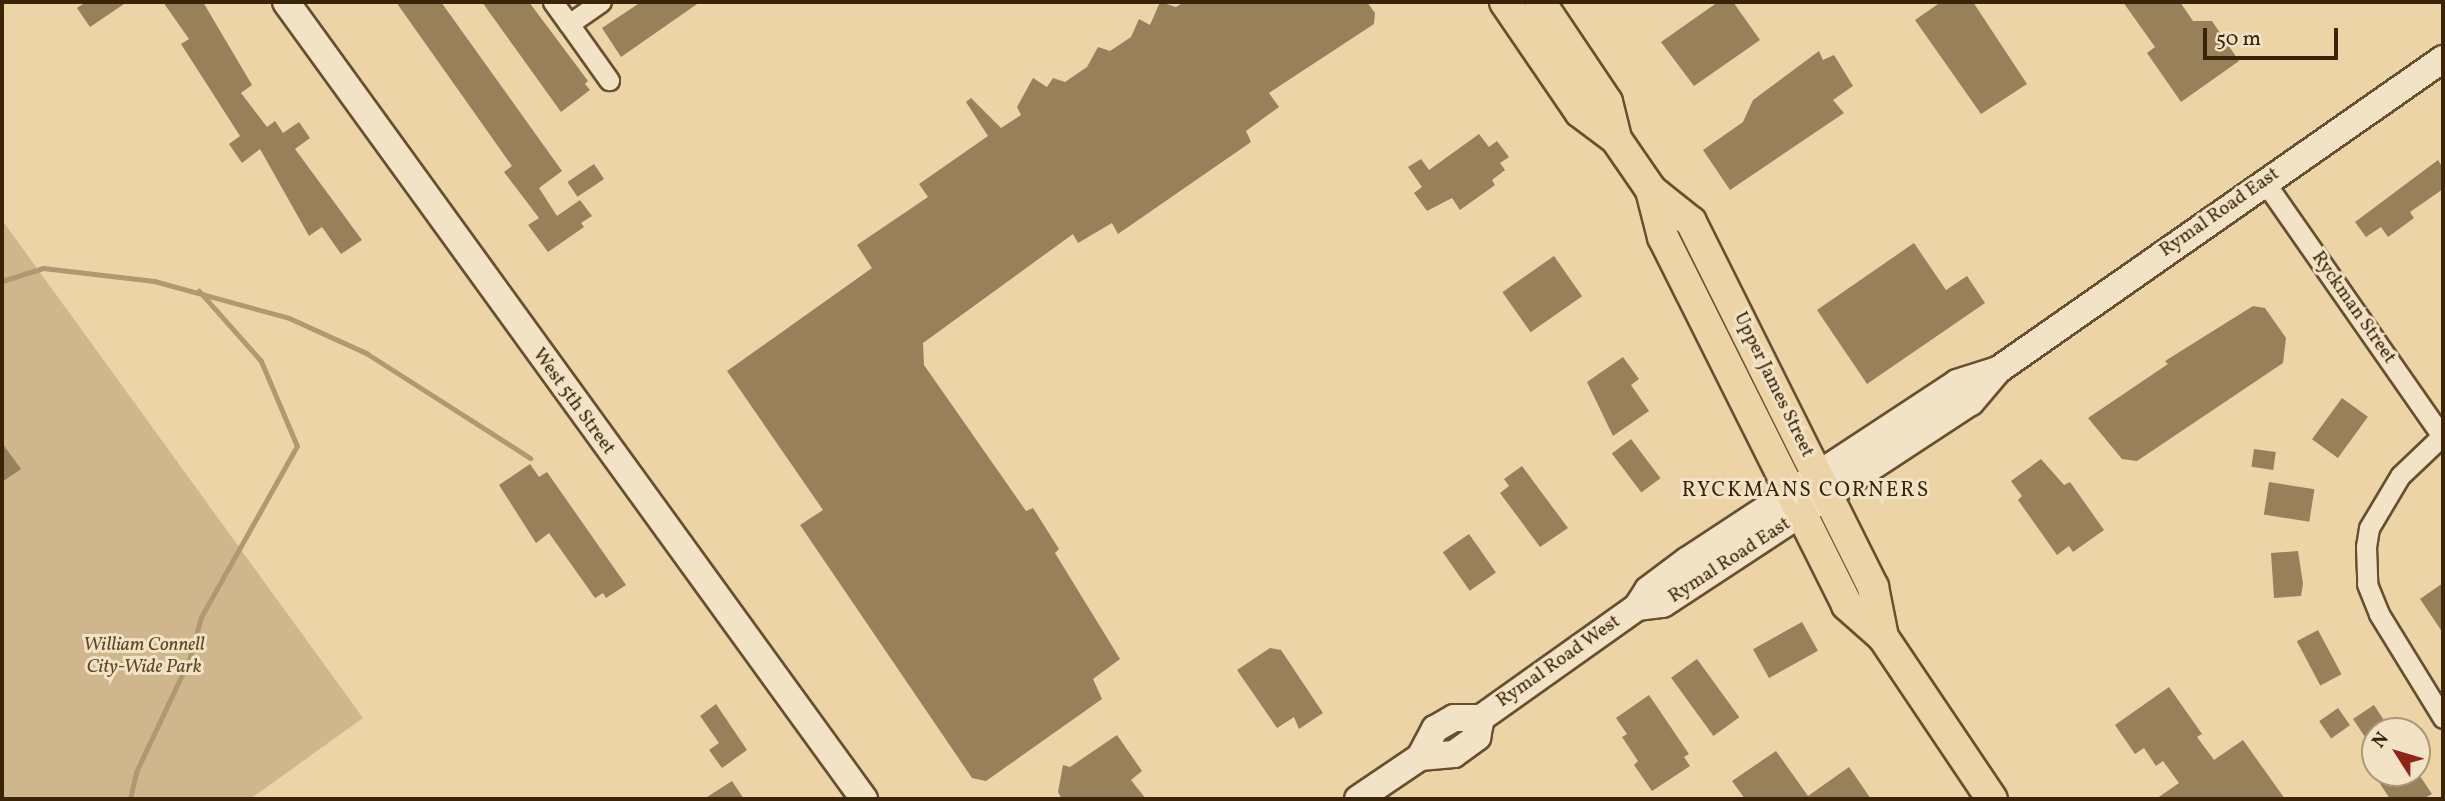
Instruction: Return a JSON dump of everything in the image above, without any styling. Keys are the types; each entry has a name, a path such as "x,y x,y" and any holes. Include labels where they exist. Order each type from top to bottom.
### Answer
{"main road":[{"name":"West 5th Street","path":"286,2 864,799"},
{"name":"Upper James Street","path":"1505,2 1580,113 1616,139 1651,190 1691,222 1809,495 1872,587 1883,637 1992,799"},
{"name":"Upper James Street","path":"1540,2 1607,102 1616,139"},
{"name":"Rymal Road East","path":"1637,607 1648,590 1971,402 1998,370 2264,181 2443,59"},
{"name":"Rymal Road West","path":"1358,799 1420,757 1435,729 1454,718 1481,718 1637,607"}],"street":[{"path":"553,2 610,80"},
{"path":"569,24 601,2"},
{"name":"Ryckman Street","path":"2264,181 2443,435"},
{"path":"2443,435 2400,476 2369,528 2366,547 2367,584 2379,614 2443,718"}],"green space":[{"name":"William Connell City-Wide Park","path":"2,220 363,718 250,799 2,799"}],"building":[{"path":"86,2 127,2 90,27 77,8"},
{"path":"163,2 203,2 252,85 241,93 267,127 275,121 283,133 299,122 310,138 295,149 362,240 341,254 322,227 309,236 260,149 242,163 229,144 240,136 181,44 189,39"},
{"path":"396,2 441,2 562,171 539,188 557,216 580,200 592,216 581,223 584,227 548,252 528,225 539,218 504,172 512,166"},
{"path":"482,2 529,2 588,81 585,84 590,90 561,112"},
{"path":"641,2 700,2 621,57 602,28"},
{"path":"1160,2 1176,7 1184,2 1367,2 1375,13 1374,24 1269,93 1279,107 1246,131 1251,142 1118,234 1112,223 1078,243 1073,234 923,343 924,365 1026,511 1033,508 1059,549 1055,553 1120,659 1093,679 1102,699 986,781 972,778 800,525 823,510 727,371 872,268 857,245 928,197 919,184 988,136 966,102 971,98 1001,128 1021,115 1017,107 1033,78 1047,87 1053,78 1065,82 1087,67 1098,47 1110,51 1131,37 1139,19 1150,25"},
{"path":"1718,2 1733,2 1760,40 1694,86 1661,42"},
{"path":"1941,2 1973,2 2027,84 1981,114 1915,20"},
{"path":"2123,2 2180,2 2193,21 2212,21 2239,61 2181,102 2147,53 2155,47"},
{"path":"1819,51 1823,60 1834,55 1853,86 1833,100 1844,113 1730,190 1703,150 1743,122 1753,100"},
{"path":"1479,134 1489,147 1497,141 1509,157 1500,163 1505,170 1492,180 1495,185 1460,210 1452,198 1427,211 1414,193 1422,187 1408,167 1421,159 1429,170"},
{"path":"2438,160 2443,168 2443,189 2410,212 2414,218 2388,237 2381,227 2366,237 2355,222"},
{"path":"594,164 604,179 578,197 567,182"},
{"path":"1914,243 1946,290 1967,276 1985,303 1867,384 1817,310"},
{"path":"1554,256 1582,296 1530,332 1502,292"},
{"path":"2253,306 2265,308 2286,338 2283,363 2137,461 2122,459 2088,418 2168,364 2165,361"},
{"path":"1623,357 1639,379 1631,385 1649,411 1613,436 1587,382"},
{"path":"2342,398 2368,417 2338,458 2312,439"},
{"path":"1631,439 1660,478 1641,493 1612,453"},
{"path":"2,443 21,469 2,482"},
{"path":"2254,449 2276,452 2273,470 2251,467"},
{"path":"2041,459 2064,485 2070,482 2104,530 2073,552 2069,546 2057,555 2018,500 2022,496 2011,481"},
{"path":"530,464 539,477 547,472 626,585 606,598 603,593 595,598 549,533 536,543 499,485"},
{"path":"1522,466 1568,528 1540,547 1500,493 1509,486 1504,479"},
{"path":"2269,482 2314,489 2309,522 2264,515"},
{"path":"1469,534 1496,573 1470,591 1443,552"},
{"path":"2298,551 2303,584 2301,596 2274,598 2271,553"},
{"path":"2443,583 2443,633 2420,599"},
{"path":"1802,622 1818,651 1769,678 1753,649"},
{"path":"2318,630 2341,674 2320,685 2297,641"},
{"path":"1270,648 1281,650 1323,713 1299,729 1294,717 1277,728 1237,670"},
{"path":"1697,659 1739,717 1713,736 1671,678"},
{"path":"2169,687 2202,734 2197,737 2214,760 2243,740 2285,799 2156,799 2179,783 2163,761 2156,766 2144,748 2135,754 2115,725"},
{"path":"1649,695 1689,754 1684,757 1690,766 1652,791 1634,765 1638,761 1622,737 1627,734 1616,718"},
{"path":"716,704 747,750 722,768 709,750 719,743 700,716"},
{"path":"2374,705 2382,717 2361,717 2361,731 2353,719"},
{"path":"2338,708 2350,725 2331,738 2319,721"},
{"path":"1117,735 1142,771 1131,780 1146,799 1062,799 1058,792 1063,765 1070,767"},
{"path":"1776,751 1808,796 1849,767 1871,799 1745,799 1732,781"},
{"path":"732,781 744,799 704,799"},
{"path":"2382,787 2427,787 2432,794 2423,799 2390,799"}],"waterway":[{"path":"2,281 43,268 154,281 289,318 366,353 530,458"},
{"path":"130,799 136,772 189,660 201,617 297,446 261,361 199,291"}],"district":[{"name":"RYCKMANS CORNERS","path":"1806,491"}]}
